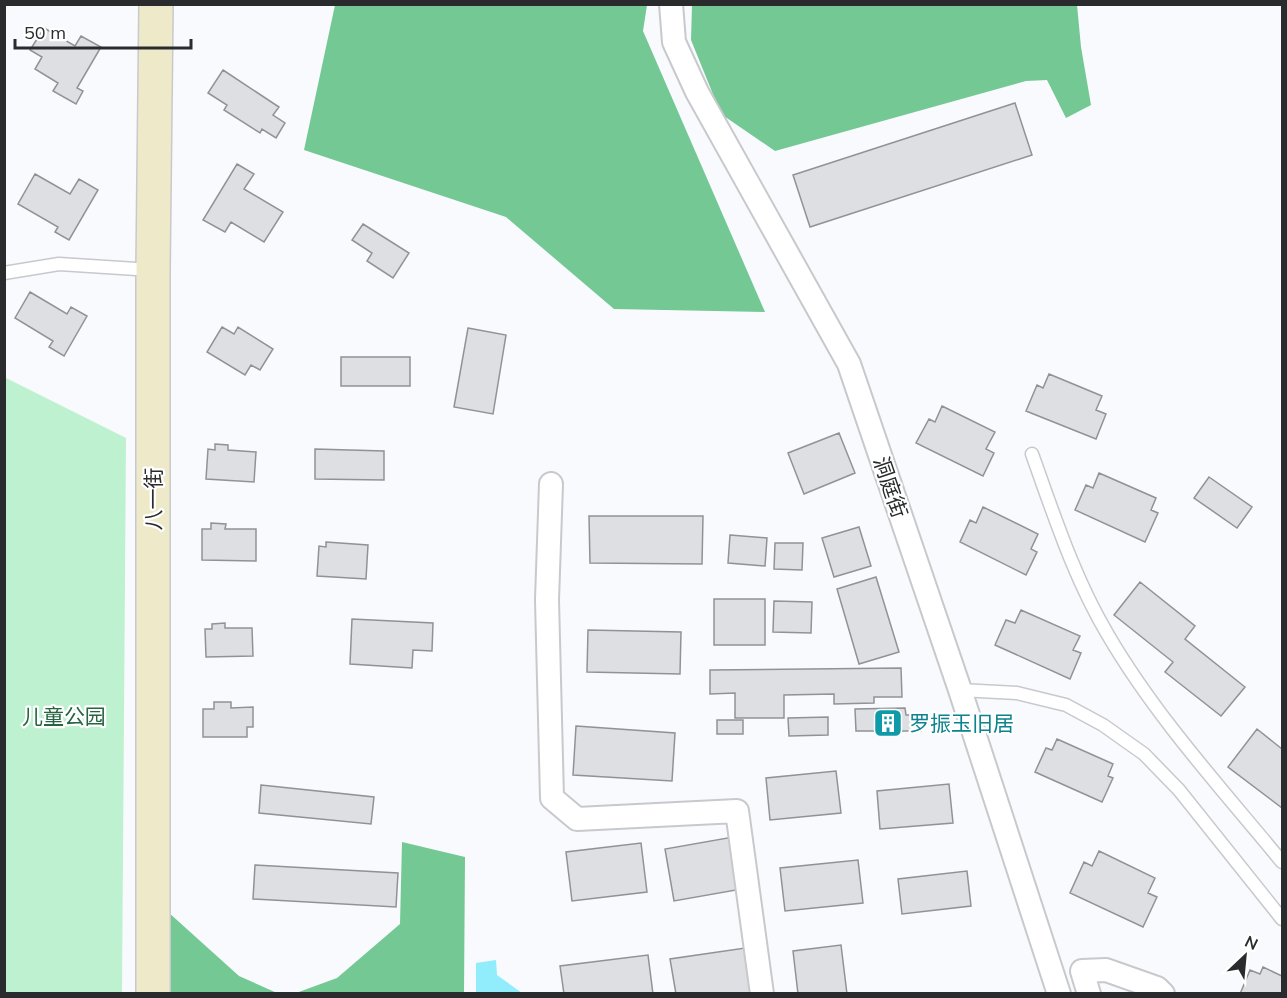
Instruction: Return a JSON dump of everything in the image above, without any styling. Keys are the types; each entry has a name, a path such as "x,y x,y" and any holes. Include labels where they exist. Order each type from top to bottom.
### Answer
{"street":[{"name":"八一街","path":"153,993 153,270 156,4"},
{"name":"洞庭街","path":"672,4 674,42 697,92 849,364 960,690 1059,993"},
{"path":"550,484 547,600 552,798 578,819 737,811 762,993"},
{"path":"1089,993 1082,971 1106,970 1157,988 1163,993"}],"lane":[{"path":"4,273 59,264 153,270"},
{"path":"1032,454 1078,578 1107,634 1153,704 1282,862"},
{"path":"960,690 1017,693 1066,705 1103,725 1144,753 1179,790 1282,919"}],"green space":[{"path":"335,5 647,5 643,31 765,312 614,309 506,217 304,150"},
{"path":"692,5 1077,5 1081,47 1091,105 1066,118 1047,80 1026,81 775,151 721,114 691,40"},
{"name":"儿童公园","path":"4,377 126,438 122,993 5,993"},
{"path":"402,842 465,857 464,993 296,993 337,978 400,924"},
{"path":"168,912 239,976 277,993 167,994"}],"water":[{"path":"496,960 497,975 522,993 476,993 476,963"}],"building":[{"path":"44,28 75,46 81,36 101,47 77,88 83,91 76,104 53,91 58,83 35,69 42,57 30,50"},
{"path":"223,70 279,107 273,115 285,123 276,138 262,129 260,133 224,110 227,105 208,93"},
{"path":"1015,103 1032,155 810,227 793,175"},
{"path":"237,164 254,174 244,189 283,212 264,242 231,222 225,232 203,220"},
{"path":"35,174 70,194 79,179 98,190 69,240 55,232 58,227 18,204"},
{"path":"363,224 409,253 393,278 367,261 372,253 352,240"},
{"path":"30,292 67,314 71,307 87,316 64,356 49,347 53,341 15,318"},
{"path":"222,327 234,334 238,327 273,349 260,370 251,365 245,375 207,352"},
{"path":"468,328 506,335 493,414 454,407"},
{"path":"341,357 410,357 410,386 341,386"},
{"path":"1049,374 1102,396 1096,410 1106,414 1096,439 1026,411 1037,385 1043,388"},
{"path":"942,406 995,432 986,449 994,453 983,476 916,443 929,419 935,422"},
{"path":"839,433 855,473 804,494 788,453"},
{"path":"215,444 228,445 228,450 256,452 254,482 206,479 208,449 215,450"},
{"path":"315,449 384,451 384,480 315,479"},
{"path":"1099,473 1156,498 1151,510 1158,513 1145,542 1075,510 1086,485 1093,488"},
{"path":"1209,477 1252,507 1237,528 1194,498"},
{"path":"983,507 1038,534 1031,549 1037,552 1026,575 960,542 970,520 976,523"},
{"path":"589,516 703,516 702,564 590,563"},
{"path":"211,523 226,524 225,529 256,529 256,561 202,560 202,529 211,529"},
{"path":"859,527 871,566 834,577 822,538"},
{"path":"730,535 767,538 765,566 728,563"},
{"path":"326,542 368,545 366,579 317,576 319,546 326,547"},
{"path":"775,543 803,543 802,570 774,569"},
{"path":"876,577 899,652 859,664 837,589"},
{"path":"1140,582 1195,626 1185,639 1245,687 1221,716 1165,672 1173,662 1114,615"},
{"path":"714,599 765,599 765,645 714,645"},
{"path":"774,601 812,602 811,633 773,632"},
{"path":"1021,610 1080,636 1073,650 1081,653 1070,679 995,645 1006,620 1015,623"},
{"path":"352,619 433,623 432,651 413,650 412,668 350,664"},
{"path":"225,623 225,628 252,628 253,656 206,657 205,629 212,629 212,624"},
{"path":"588,630 681,632 680,674 587,672"},
{"path":"901,668 902,697 874,697 874,703 834,704 834,694 784,695 784,718 735,718 735,693 710,694 710,670"},
{"path":"214,702 231,702 231,708 253,707 253,727 247,727 247,737 203,737 203,709 214,709"},
{"name":"罗振玉旧居","path":"905,708 906,715 920,715 921,731 856,731 855,709"},
{"path":"828,717 828,735 789,736 788,718"},
{"path":"717,720 743,720 743,734 717,734"},
{"path":"576,726 675,733 672,781 573,775"},
{"path":"1257,729 1282,749 1282,808 1228,767"},
{"path":"1057,739 1113,764 1108,776 1113,778 1102,802 1035,772 1046,748 1052,750"},
{"path":"836,771 841,813 770,820 766,778"},
{"path":"949,784 953,823 880,829 877,791"},
{"path":"261,785 374,797 371,824 259,813"},
{"path":"733,837 742,889 674,901 665,849"},
{"path":"641,843 647,892 572,901 566,852"},
{"path":"1099,851 1155,878 1148,893 1157,897 1143,927 1070,893 1084,862 1092,866"},
{"path":"858,860 863,903 785,911 780,868"},
{"path":"255,865 398,873 396,907 253,899"},
{"path":"967,871 971,906 902,914 898,879"},
{"path":"841,945 847,994 798,994 793,951"},
{"path":"745,948 752,994 676,994 670,959"},
{"path":"648,955 653,994 564,994 560,966"},
{"path":"1263,967 1282,976 1282,994 1240,994 1250,970 1260,974"}],"place":[{"name":"罗振玉旧居","path":"888,723"}]}
